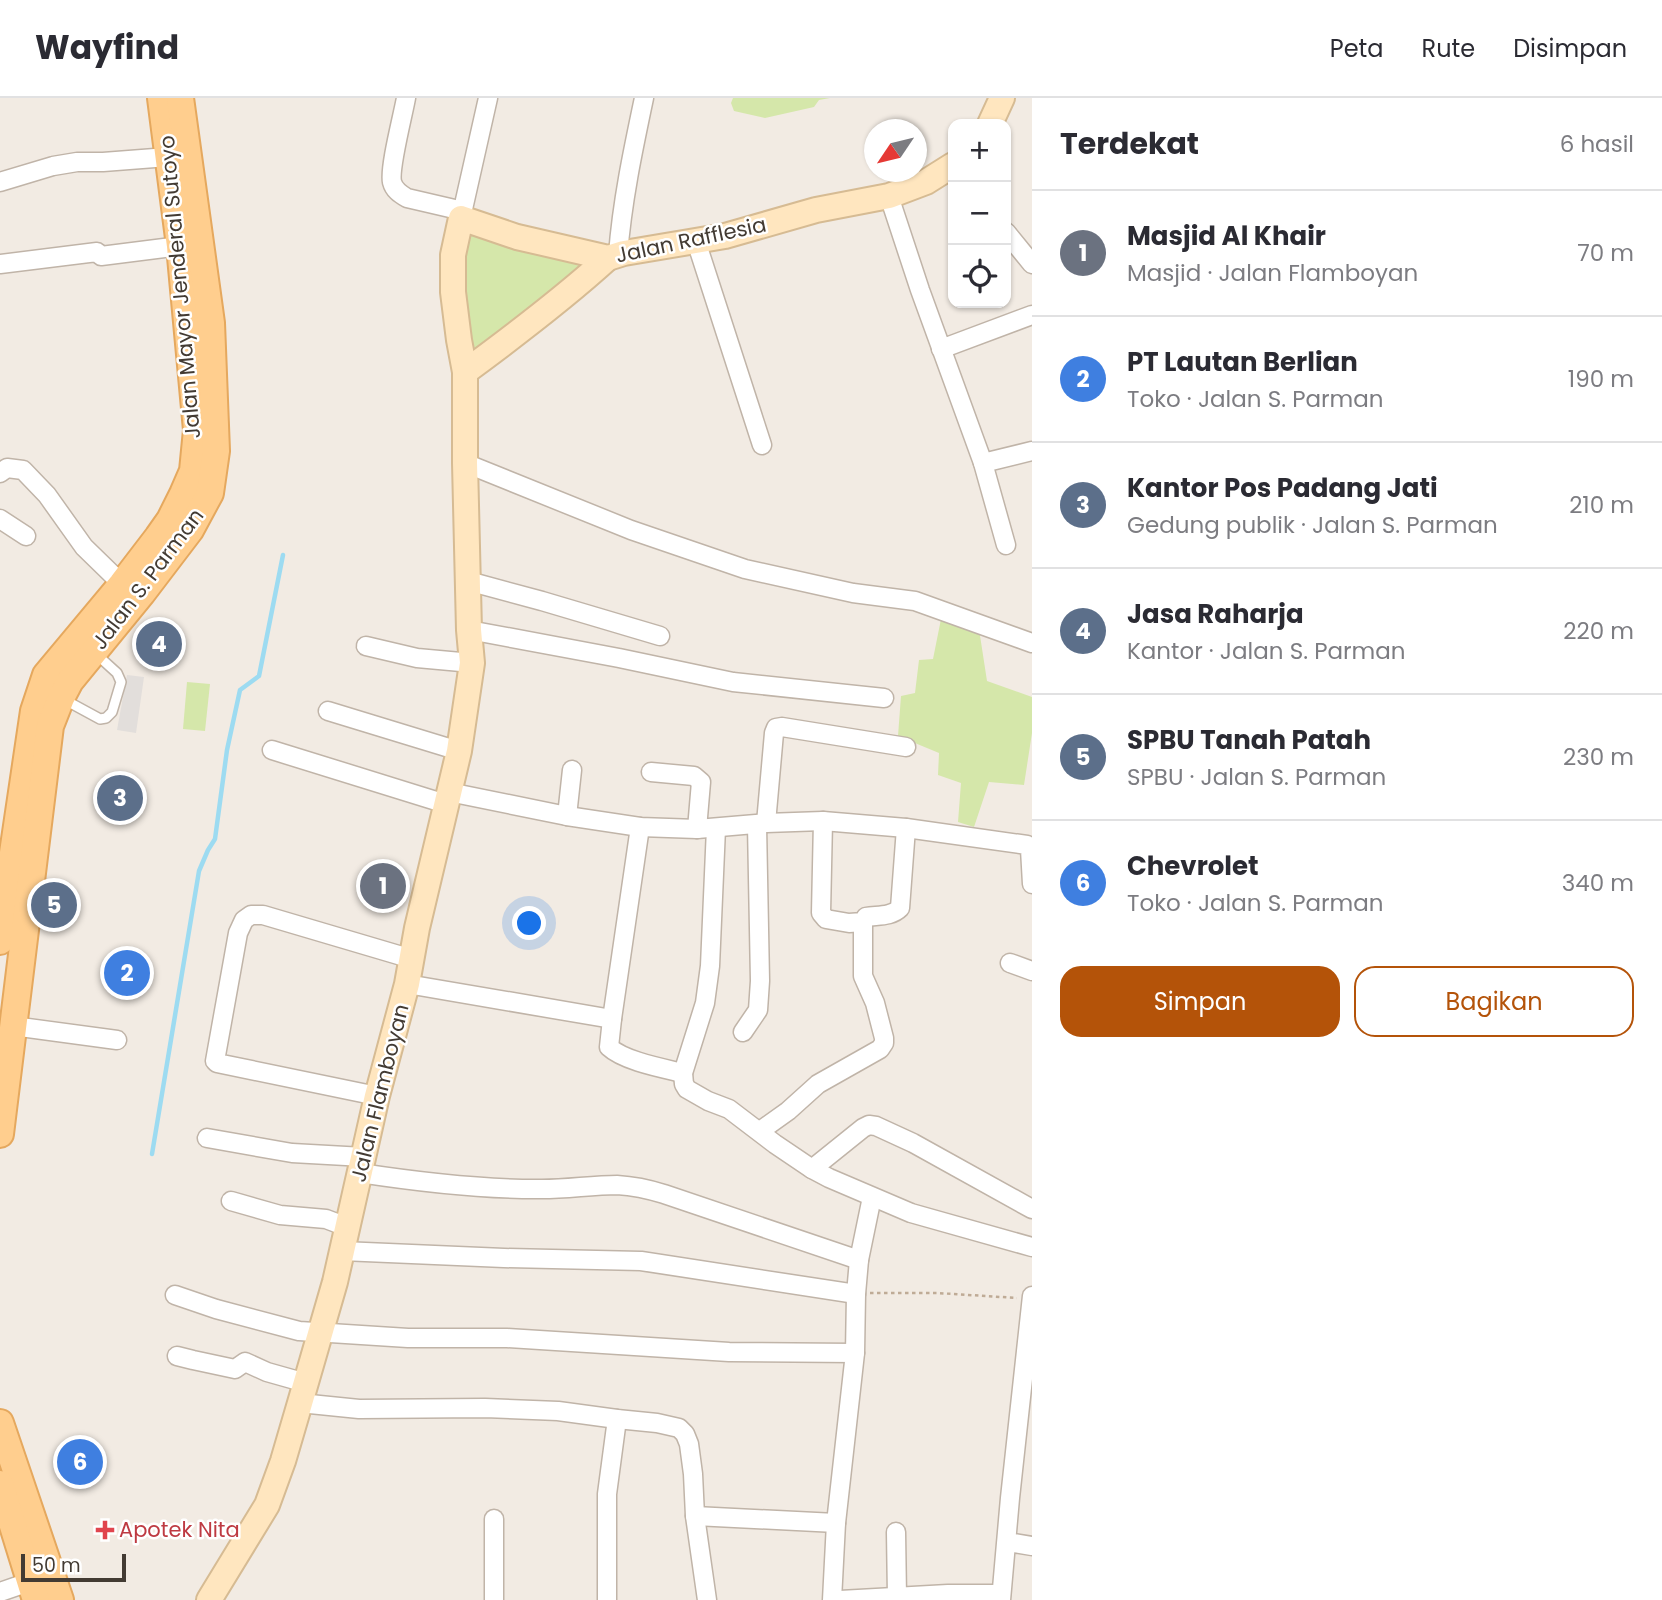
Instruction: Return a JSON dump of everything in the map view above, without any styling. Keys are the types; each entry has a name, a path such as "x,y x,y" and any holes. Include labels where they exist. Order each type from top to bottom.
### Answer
{"main road":[{"name":"Jalan Mayor Jenderal Sutoyo","path":"0,942 34,711 46,675 122,584 170,520 192,471 197,430 173,142 160,98"},
{"name":"Jalan S. Parman","path":"0,1134 50,726 70,681 190,530 210,493 216,451 211,323 173,142 180,98"},
{"path":"0,1423 60,1600"},
{"path":"2,1496 32,1591"}],"street":[{"path":"406,98 391,173 394,187 407,198 462,215 488,98"},
{"path":"465,372 535,320 613,256 644,98"},
{"path":"992,119 1002,98"},
{"path":"0,182 52,166 103,162 173,142"},
{"name":"Jalan Rafflesia","path":"462,215 517,237 613,256 725,236 816,211 889,196 926,182 948,169"},
{"path":"889,196 983,463 1006,545"},
{"name":"Jalan Flamboyan","path":"209,1600 267,1505 321,1333 377,1096 407,984 459,751 472,663 469,630 465,372 458,340 453,292 453,256 462,215"},
{"path":"1011,236 1029,252"},
{"path":"696,241 762,445"},
{"path":"0,264 97,252 101,256 180,246"},
{"path":"941,349 1032,315"},
{"path":"983,463 1032,451"},
{"path":"465,463 631,530 745,569 853,593 915,601 1032,643"},
{"path":"0,472 7,468 23,470 47,495 89,553 122,584"},
{"path":"0,519 26,536"},
{"path":"468,573 542,601 660,636"},
{"path":"469,630 733,682 884,698"},
{"path":"366,646 417,658 472,663"},
{"path":"328,711 459,751"},
{"path":"743,1032 758,1010 761,824 776,728 794,728 906,747"},
{"path":"272,750 447,798 640,827 697,830 823,821 906,828 1027,845 1030,849 1032,884"},
{"path":"567,816 572,770"},
{"path":"651,772 698,778 701,782 697,830"},
{"path":"823,821 821,913 826,919 839,922 863,922"},
{"path":"640,827 609,1047 648,1065 683,1073"},
{"path":"716,828 710,966 705,1003 683,1073 682,1079 687,1089 729,1109 811,1169 872,1198 911,1213 1032,1247"},
{"path":"760,1131 818,1084 880,1049 884,1044 875,1003 863,976 863,922 866,917 889,915 900,908 906,828"},
{"path":"377,1096 215,1061 237,933 244,920 251,915 263,915 412,959"},
{"path":"1010,963 1032,971"},
{"path":"407,984 612,1019"},
{"path":"13,1026 117,1040"},
{"path":"811,1169 863,1128 876,1126 913,1143 1032,1209"},
{"path":"207,1138 362,1165 420,1183 538,1189 615,1185 641,1187 859,1260"},
{"path":"832,1600 836,1523 855,1353 859,1260 872,1198"},
{"path":"231,1201 280,1215 327,1219 345,1239 504,1258 641,1261 856,1293"},
{"path":"175,1295 267,1323 321,1333 408,1338 507,1338 729,1352 855,1353"},
{"path":"840,1600 948,1594 1001,1597 1010,1498 1028,1374 1032,1297"},
{"path":"177,1356 235,1369 245,1362 303,1393 359,1409 485,1408 558,1411 679,1428 689,1444 695,1517 707,1600"},
{"path":"607,1600 607,1494 617,1419"},
{"path":"695,1517 836,1523"},
{"path":"494,1519 494,1600"},
{"path":"896,1532 897,1597"},
{"path":"1007,1542 1032,1546"},
{"path":"0,1592 32,1591"}],"lane":[{"path":"61,698 100,719 106,718 112,712 121,682 117,673 94,652"}],"path":[{"path":"856,1293 1032,1297"}],"green space":[{"path":"733,98 830,98 819,100 814,107 765,118 734,111 731,103"},
{"path":"461,219 612,255 470,359 463,295"},
{"path":"941,619 979,629 987,681 1032,697 1032,733 1024,785 989,782 974,827 958,822 961,783 938,775 939,753 898,736 901,696 915,693 919,660 933,659"},
{"path":"187,682 210,684 205,731 183,729"}],"shaded area":[{"path":"127,675 144,677 136,733 117,730"}],"waterway":[{"path":"152,1154 199,871 215,839 227,750 240,690 259,676 283,555"}],"place":[{"name":"Jasa Raharja","path":"159,644"},
{"name":"Kantor Pos Padang Jati","path":"120,798"},
{"name":"Masjid Al Khair","path":"383,886"},
{"name":"SPBU Tanah Patah","path":"54,905"},
{"name":"PT Lautan Berlian","path":"127,973"},
{"name":"Chevrolet","path":"80,1462"},
{"name":"Apotek Nita","path":"105,1530"}]}
